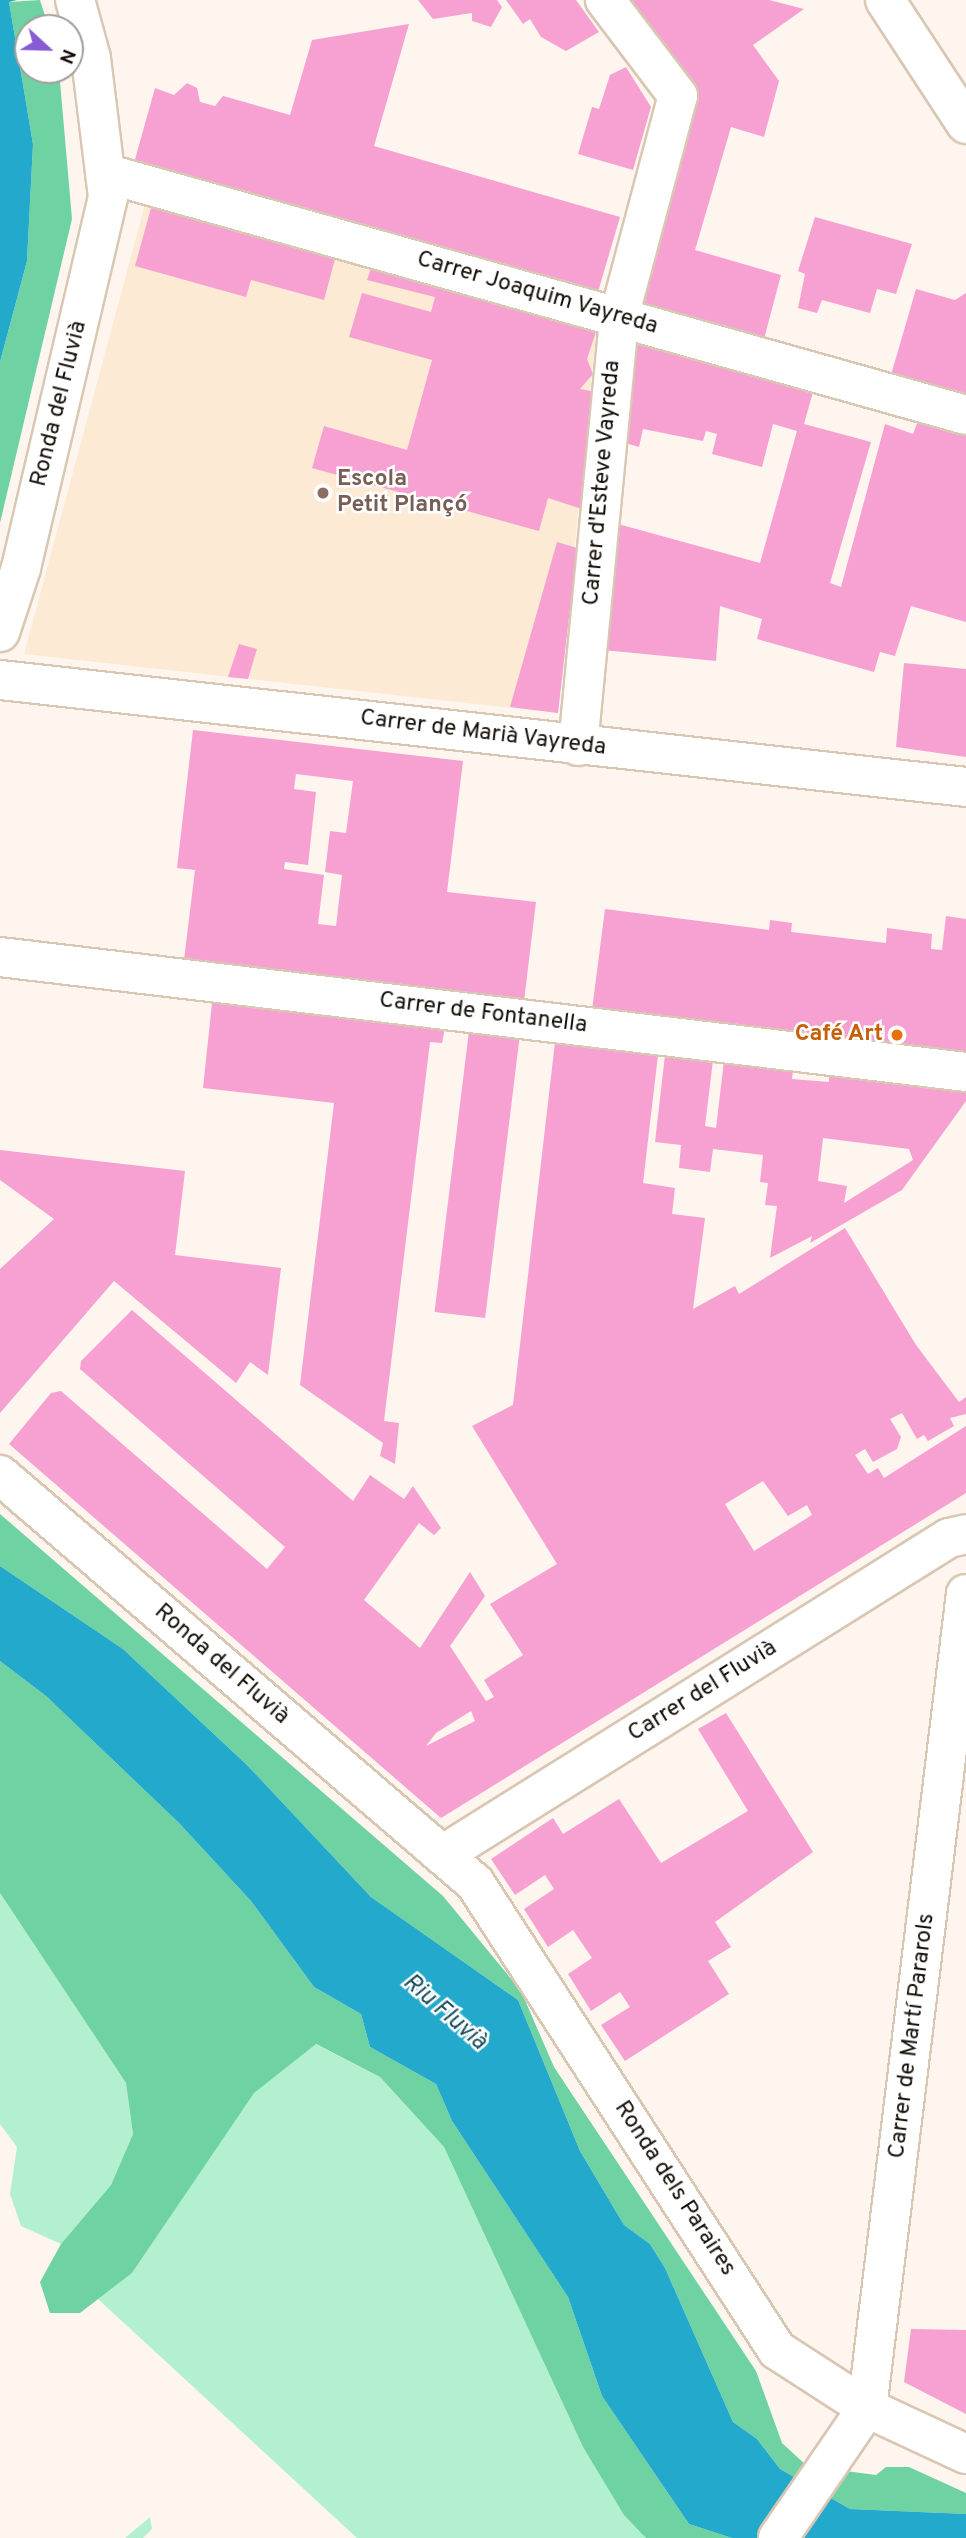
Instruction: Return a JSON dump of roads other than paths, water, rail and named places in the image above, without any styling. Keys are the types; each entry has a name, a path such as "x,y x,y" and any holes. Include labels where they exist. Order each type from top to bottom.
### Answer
{"street":[{"name":"Ronda del Fluvià","path":"0,632 97,253 108,174 91,58 75,0"},
{"name":"Carrer d'Esteve Vayreda","path":"578,746 619,317 678,96 605,0"},
{"path":"885,0 966,124"},
{"name":"Carrer Joaquim Vayreda","path":"108,174 966,415"},
{"name":"Carrer de Marià Vayreda","path":"0,680 966,787"},
{"name":"Carrer de Fontanella","path":"0,957 966,1072"},
{"name":"Ronda del Fluvià","path":"0,1475 442,1855"},
{"name":"Carrer del Fluvià","path":"442,1855 949,1538 966,1534"},
{"name":"Carrer de Martí Pararols","path":"778,2538 831,2466 867,2408 966,1594"},
{"name":"Ronda dels Paraires","path":"442,1855 486,1897 778,2350 867,2408 966,2454"}],"water":[{"path":"0,0 17,0 9,2 14,32 14,84 23,84 33,144 27,261 0,362"},
{"name":"Riu Fluvià","path":"0,1566 123,1649 248,1766 371,1897 518,2000 580,2151 624,2225 650,2244 665,2268 733,2422 757,2439 780,2469 850,2509 966,2514 966,2538 732,2538 689,2524 602,2396 568,2297 452,2121 436,2084 370,2047 361,2014 314,1987 251,1901 179,1823 46,1696 0,1661"}],"place":[{"name":"Escola Petit Plançó","path":"323,493"},
{"name":"Café Art","path":"897,1035"}]}
